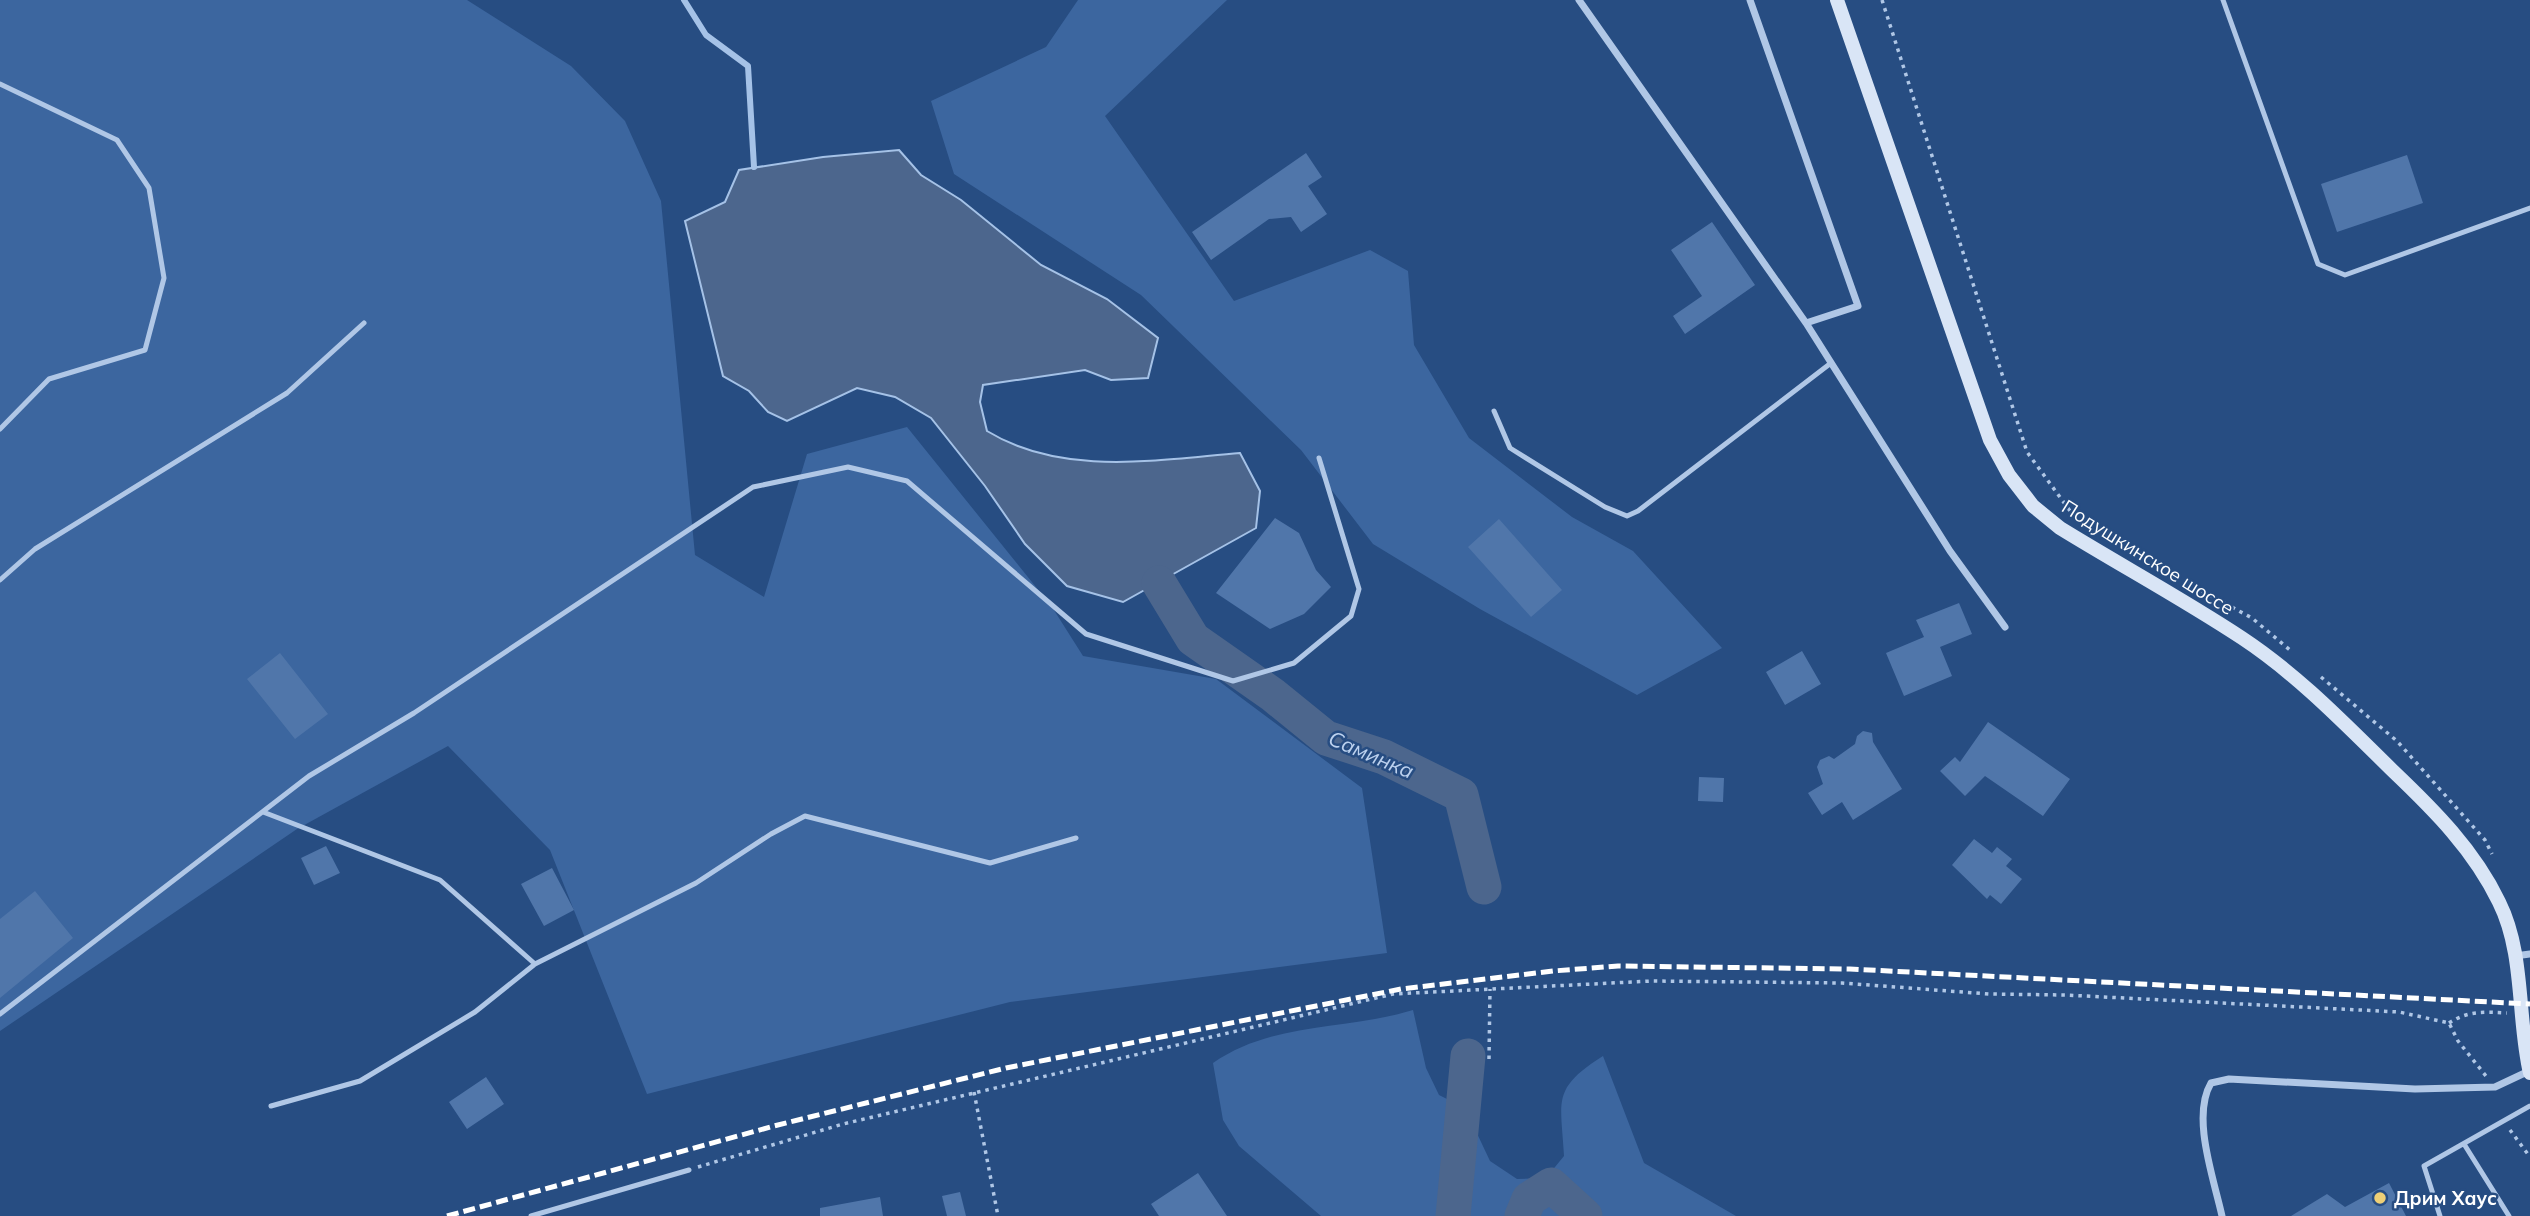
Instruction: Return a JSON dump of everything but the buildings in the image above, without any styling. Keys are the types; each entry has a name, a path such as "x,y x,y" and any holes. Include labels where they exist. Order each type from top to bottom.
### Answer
{"main road":[{"name":"Подушкинское шоссе","path":"1837,0 1964,369 1990,440 2009,475 2033,506 2060,528 2243,639 2316,696 2433,810 2477,862 2523,955 2520,1013 2530,1072"}],"street":[{"path":"1579,0 1806,323 1950,551 2005,627"},
{"path":"1750,0 1858,306 1806,323"},
{"path":"2222,1216 2203,1125 2202,1107 2211,1083 2230,1079 2414,1089 2495,1087 2530,1072"}],"lane":[{"path":"2223,0 2318,264 2345,275 2530,208"},
{"path":"0,84 117,140 149,188 164,278 145,351 49,380 0,429"},
{"path":"0,580 35,549 287,393 364,323"},
{"path":"1494,411 1510,448 1605,507 1627,516 1638,511 1832,363"},
{"path":"0,1014 309,776 414,713 753,487 848,467 907,481 1086,634 1233,681 1294,663 1351,616 1359,589 1319,458"},
{"path":"263,812 440,880 535,964"},
{"path":"271,1106 360,1081 475,1012 535,964 696,883 771,834 805,816 990,863 1076,838"},
{"path":"2440,1216 2424,1166 2530,1106"},
{"path":"2464,1144 2509,1216"},
{"path":"531,1216 689,1170"}],"path":[{"path":"1882,0 2027,452 2080,526"},
{"path":"2191,585 2252,618 2294,653"},
{"path":"2314,671 2397,741 2486,840 2496,862"},
{"path":"689,1170 843,1124 1393,994 1652,981 1842,983 1989,994 2054,994 2386,1012 2449,1023 2463,1014 2476,1011 2520,1013"},
{"path":"1489,1059 1490,989"},
{"path":"2449,1023 2458,1041 2495,1087"},
{"path":"974,1092 998,1216"},
{"path":"2504,1121 2530,1157"}],"shaded area":[{"path":"0,0 467,0 571,66 625,121 661,201 695,555 764,597 807,454 907,427 1052,607 1083,656 1216,679 1362,788 1387,953 1010,1002 647,1094 550,850 448,746 297,829 0,1031"},
{"path":"1078,0 1227,0 1105,116 1234,301 1370,250 1408,271 1414,345 1469,438 1572,517 1633,551 1722,648 1637,695 1480,609 1373,544 1301,450 1141,295 954,174 931,101 1046,47"},
{"path":"899,150 921,175 961,200 1041,265 1107,299 1158,338 1148,378 1111,380 1085,370 983,385 980,402 987,431 1046,455 1078,460 1143,461 1240,453 1260,491 1256,528 1123,602 1067,586 1025,544 985,486 931,418 895,397 857,388 787,421 768,412 749,391 723,376 685,221 725,202 739,170 823,157"},
{"path":"1413,1010 1426,1068 1439,1095 1465,1108 1490,1161 1517,1179 1546,1178 1564,1156 1561,1108 1563,1097 1575,1078 1603,1056 1644,1163 1736,1216 1321,1216 1239,1146 1223,1120 1213,1063 1260,1040 1285,1033 1387,1017"}],"waterway":[{"path":"684,0 706,35 748,66 754,167"},
{"name":"Саминка","path":"1159,583 1193,639 1273,695 1326,738 1384,757 1461,795 1484,887"},
{"name":"Саминка","path":"1453,1216 1468,1056"},
{"name":"Саминка","path":"1522,1216 1529,1199 1551,1185 1585,1216"}],"railway":[{"path":"447,1216 774,1126 1006,1068 1401,989 1553,971 1618,966 1850,969 2530,1004"}],"place":[{"name":"Дрим Хаус","path":"2380,1198"}]}
